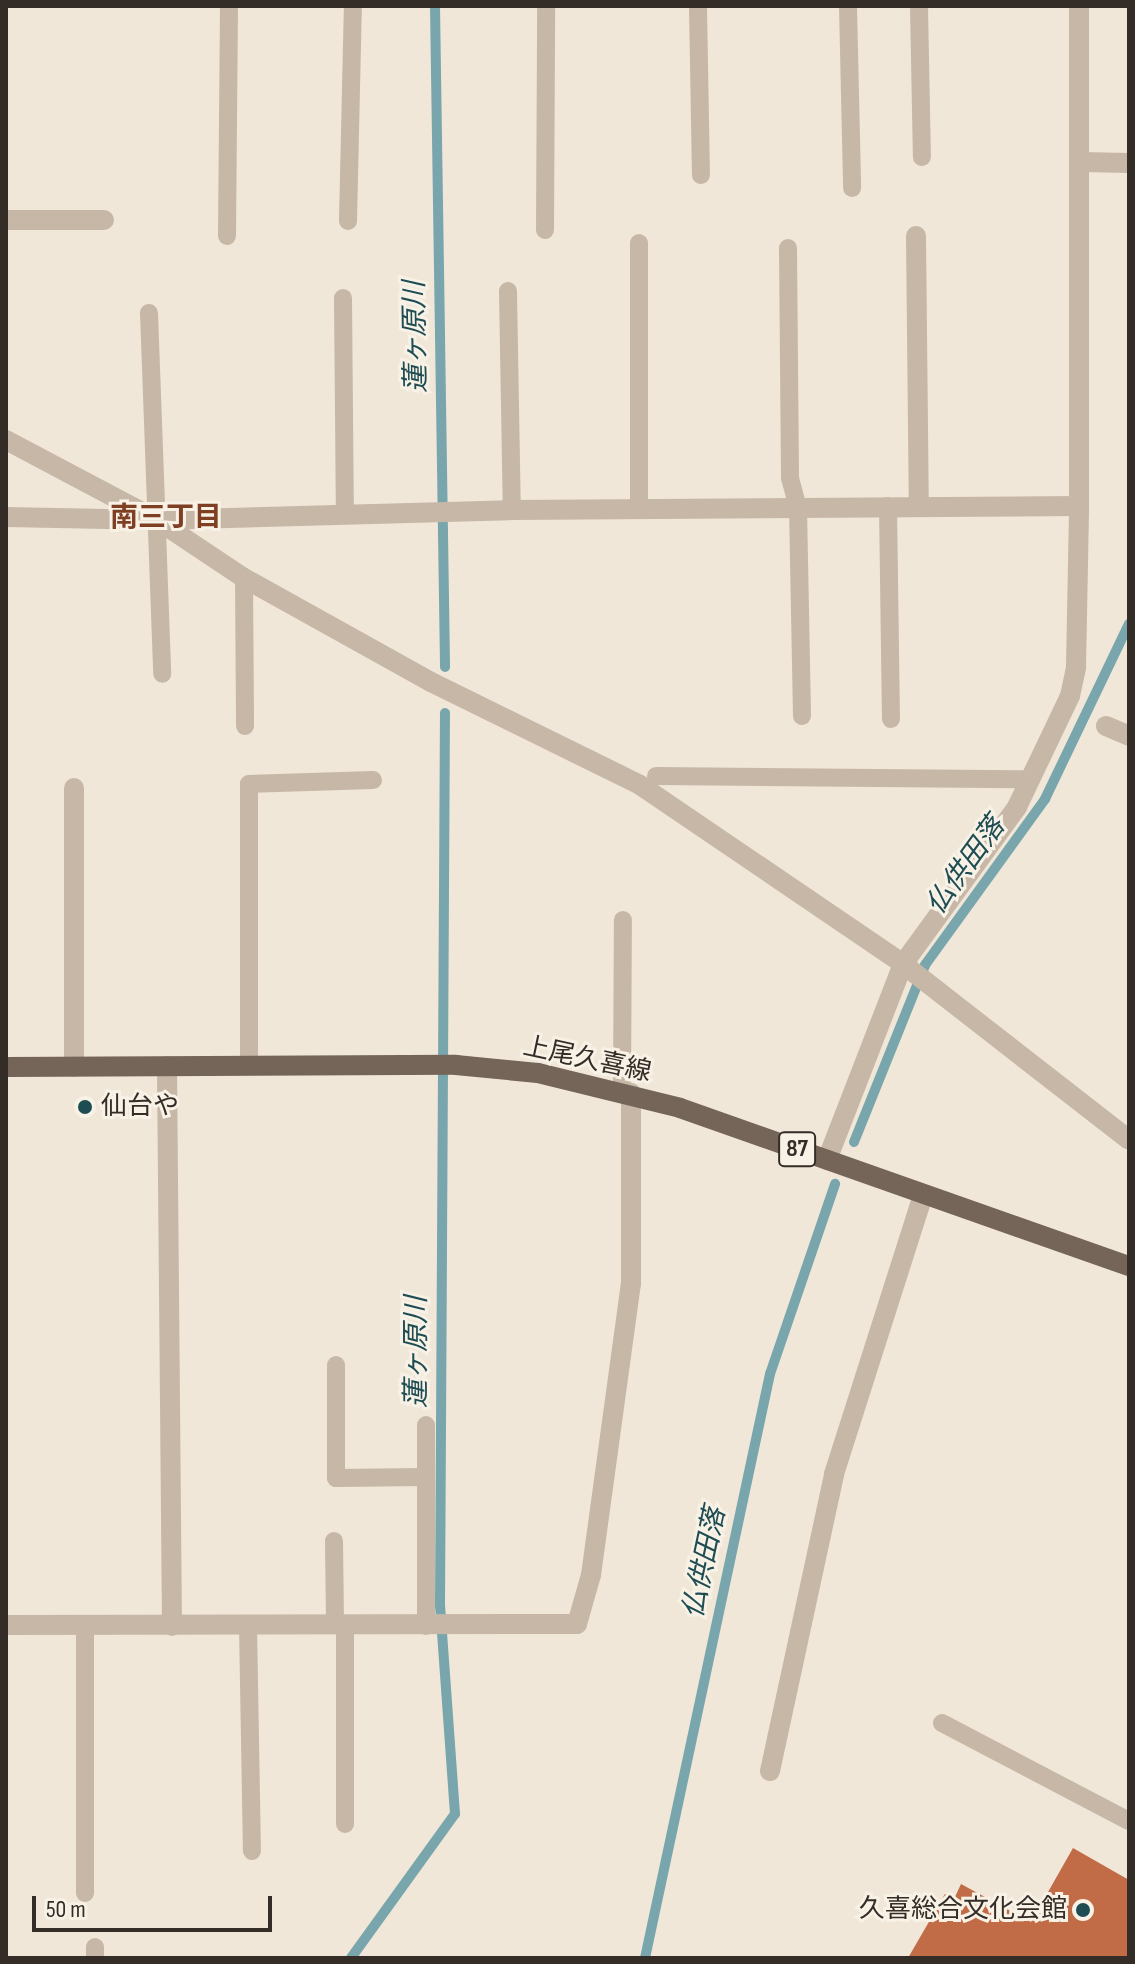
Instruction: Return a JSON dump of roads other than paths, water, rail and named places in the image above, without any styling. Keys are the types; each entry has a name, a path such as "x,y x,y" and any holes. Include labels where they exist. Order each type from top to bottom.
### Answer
{"main road":[{"name":"上尾久喜線","path":"6,1067 456,1065 538,1073 626,1092 1129,1266"}],"street":[{"path":"827,1160 913,972 1031,779 1075,682 1079,506 1079,6"},
{"path":"1081,162 1129,163"},
{"path":"6,220 104,220"},
{"path":"916,236 919,506"},
{"path":"6,440 157,520 244,578 431,682 640,785 913,972 1129,1140"},
{"path":"6,517 157,520 512,510 1079,506"},
{"path":"1106,726 1129,736"},
{"path":"74,788 74,1067"},
{"path":"167,1066 172,1626"},
{"path":"6,1625 577,1624 591,1575 631,1284 626,1092"},
{"path":"770,1771 834,1474 923,1195"}],"lane":[{"path":"227,236 229,6"},
{"path":"348,221 353,6"},
{"path":"545,230 546,6"},
{"path":"698,6 701,175"},
{"path":"848,6 852,188"},
{"path":"919,6 922,157"},
{"path":"639,243 639,510"},
{"path":"788,248 790,478 798,507 802,716"},
{"path":"508,291 512,510"},
{"path":"343,298 345,513"},
{"path":"149,313 162,674"},
{"path":"888,506 891,719"},
{"path":"244,578 245,726"},
{"path":"656,776 1031,779"},
{"path":"249,1065 249,784 373,780"},
{"path":"623,920 626,1092"},
{"path":"336,1365 336,1478 426,1477"},
{"path":"426,1425 426,1626"},
{"path":"334,1541 340,1625 345,1824"},
{"path":"248,1625 252,1851"},
{"path":"85,1626 85,1893"},
{"path":"942,1723 1129,1821"}],"waterway":[{"name":"蓮ヶ原川","path":"435,6 445,667"},
{"name":"仏供田落","path":"854,1142 925,965 1045,799 1129,624"},
{"name":"蓮ヶ原川","path":"351,1958 455,1814 440,1606 445,713"},
{"name":"仏供田落","path":"645,1958 770,1374 835,1184"}],"place":[{"name":"仙台や","path":"85,1107"},
{"name":"久喜総合文化会館","path":"1083,1910"}],"district":[{"name":"南三丁目","path":"166,518"}]}
